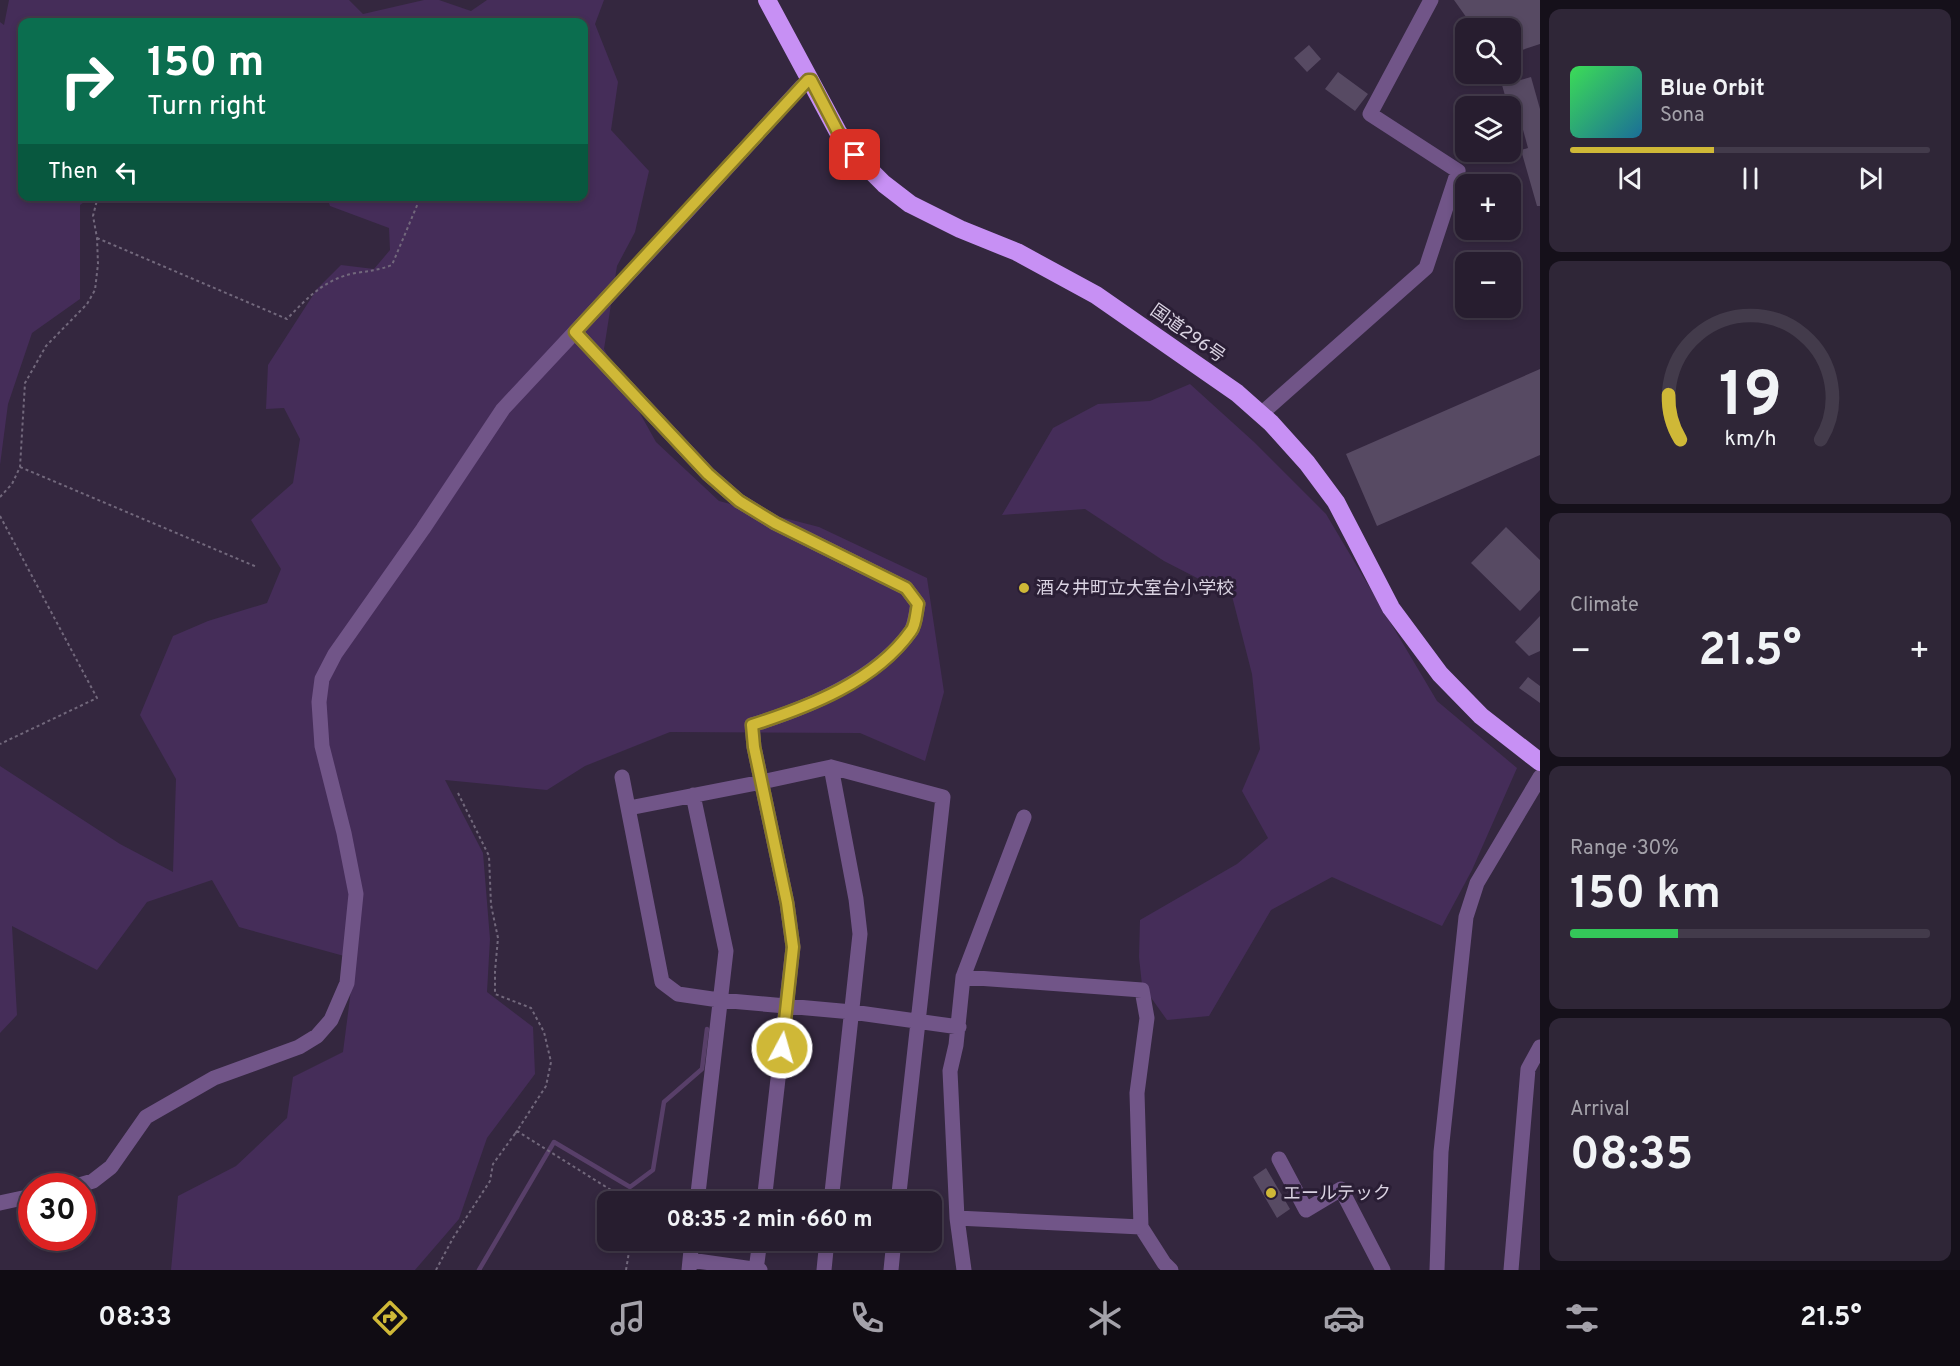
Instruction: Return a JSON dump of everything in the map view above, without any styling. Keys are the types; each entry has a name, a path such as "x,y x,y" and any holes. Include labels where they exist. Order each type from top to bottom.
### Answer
{"highway":[{"name":"国道296号","path":"767,0 838,132 855,155 884,184 910,204 960,229 1017,252 1096,295 1237,393 1261,414 1307,463 1336,502 1391,608 1440,674 1481,716 1540,762"}],"street":[{"path":"1261,414 1426,268 1458,171 1370,114 1431,0"},
{"path":"96,1179 111,1167 146,1117 214,1078 299,1047 317,1036 331,1020 346,983 356,894 344,833 322,746 320,702 322,679 335,654 423,529 503,409 801,87 811,80"},
{"path":"575,332 708,474 739,501 775,523 906,588 918,604 912,630 880,664 837,691 752,725 787,903 793,947 765,1191"},
{"path":"831,766 856,899 860,934 832,1191"},
{"path":"629,808 831,766 943,797 899,1191"},
{"path":"622,777 662,982 678,994 719,1000 787,1004 959,1027"},
{"path":"1437,1270 1441,1152 1466,917 1477,883 1540,777"},
{"path":"693,795 726,951 698,1191"},
{"path":"964,1270 957,1218 950,1071 959,1027 963,977 1024,817"},
{"path":"963,977 1142,990 1147,1018 1137,1093 1141,1227 1171,1270"},
{"path":"1511,1270 1533,1096 1528,1069 1540,1047"},
{"path":"1279,1159 1306,1210 1341,1189 1383,1270"},
{"path":"0,1203 18,1199"},
{"path":"957,1218 1141,1227"},
{"path":"690,1265 758,1270 759,1251"},
{"path":"824,1270 826,1251"},
{"path":"891,1270 893,1251"}],"path":[{"path":"0,497 12,484 20,467 25,383 46,346 87,304 95,290 98,238 93,216 97,201"},
{"path":"98,238 287,319 309,296 335,278 378,271 392,264 419,201"},
{"path":"20,467 258,567"},
{"path":"0,516 97,698 0,744"},
{"path":"436,1270 453,1238 490,1181 493,1164 546,1086 551,1062 544,1032 531,1008 495,994 498,938 490,905 489,856 458,794"},
{"path":"515,1134 517,1131 612,1191"},
{"path":"626,1270 629,1251"}],"shaded area":[{"path":"9,0 349,0 363,14 424,0 439,0 471,11 487,0 604,0 595,24 618,82 611,130 649,171 635,232 617,266 604,349 656,442 719,501 819,527 927,578 944,692 925,761 860,733 670,732 585,766 547,790 445,780 483,853 490,939 487,992 533,1027 535,1074 487,1138 459,1219 415,1270 171,1270 178,1196 236,1166 287,1118 293,1077 343,1052 355,959 239,927 212,880 147,902 97,970 12,926 17,1015 0,1033 0,766 120,844 173,872 176,779 140,715 173,636 208,621 267,603 281,569 251,520 293,483 300,439 284,408 266,409 268,365 317,289 341,265 374,269 390,250 389,228 330,206 328,201 588,201 588,18 18,18 18,201 86,201 80,205 80,299 32,333 8,404 0,465 0,22 4,25"},
{"path":"1190,384 1254,442 1326,514 1437,701 1517,768 1472,870 1442,926 1332,877 1271,910 1209,1016 1167,1020 1142,985 1139,957 1140,920 1237,864 1268,838 1242,791 1260,749 1252,674 1232,596 1164,561 1085,509 1002,515 1053,428 1098,404 1150,401"}],"building":[{"path":"1454,0 1540,0 1540,44 1521,50 1521,18 1467,18"},
{"path":"1309,45 1321,59 1307,72 1294,58"},
{"path":"1338,72 1368,94 1355,111 1325,89"},
{"path":"1531,77 1540,109 1540,206 1537,206 1521,150 1528,148 1521,122 1521,96 1505,96 1502,85 1521,84 1521,80"},
{"path":"1540,369 1540,455 1377,526 1346,454"},
{"path":"1506,527 1540,560 1540,590 1520,611 1471,563"},
{"path":"1540,616 1540,651 1529,656 1515,642"},
{"path":"1528,677 1540,686 1540,703 1519,688"},
{"name":"エールテック","path":"1266,1168 1290,1209 1277,1218 1253,1177"}],"waterway":[{"path":"479,1270 554,1142 630,1187 653,1170 664,1102 702,1069 707,1029"}],"place":[{"name":"酒々井町立大室台小学校","path":"1024,588"},
{"name":"エールテック","path":"1271,1193"}],"route":[{"path":"782,1048 793,947 787,903 754,747 752,725 837,691 880,664 912,630 918,604 906,588 775,523 739,501 708,474 575,332 808,80 811,80 838,132 855,155"}]}
